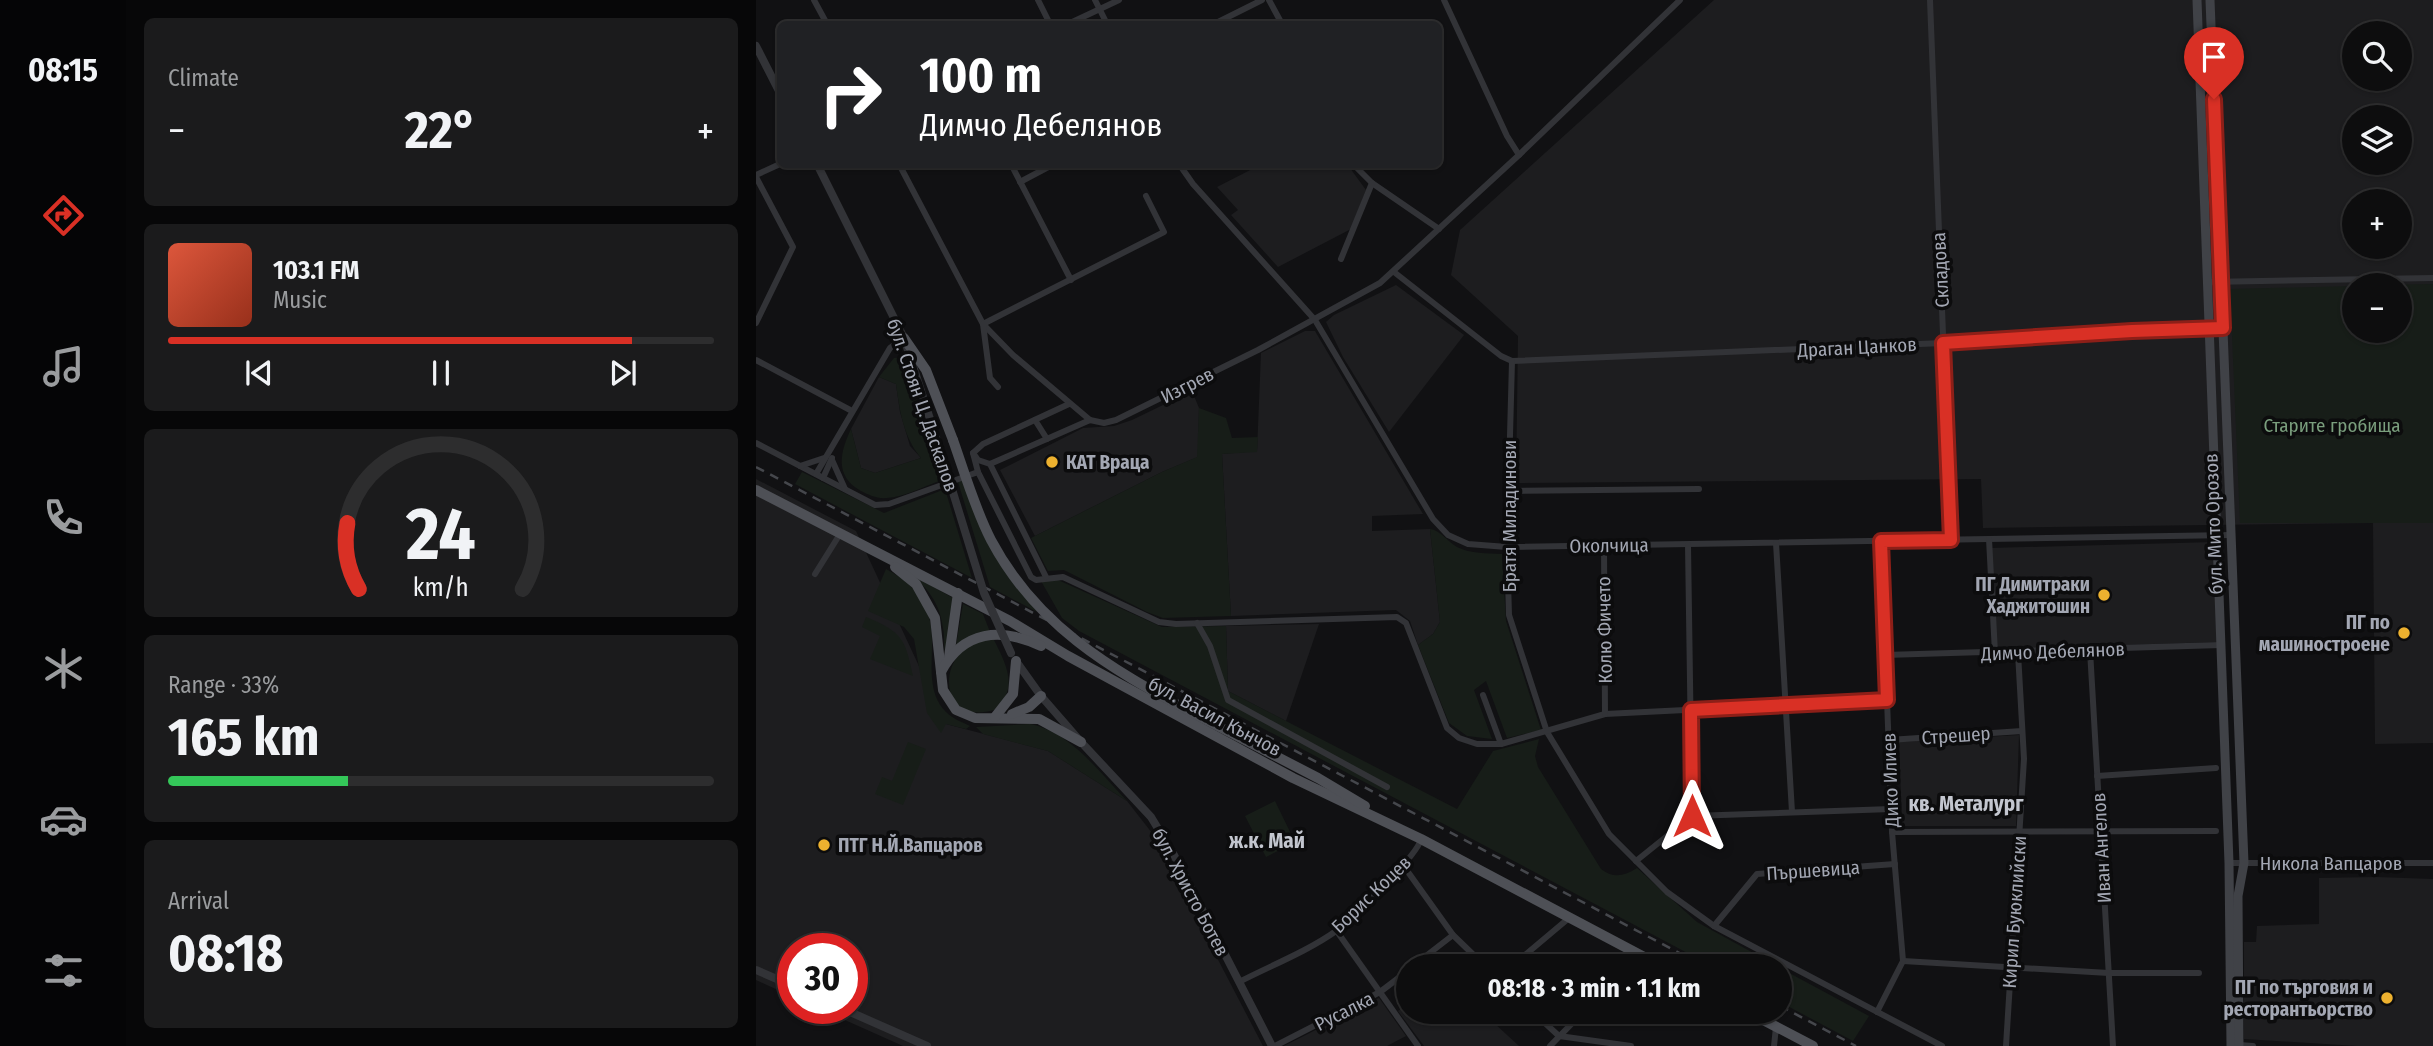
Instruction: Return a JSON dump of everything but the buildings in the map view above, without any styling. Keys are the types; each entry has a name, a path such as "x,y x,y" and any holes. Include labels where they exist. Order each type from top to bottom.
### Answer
{"main road":[{"name":"бул. Мито Орозов","path":"2197,0 2236,1046"},
{"name":"бул. Мито Орозов","path":"2210,0 2244,863 2238,896 2236,1046"},
{"path":"904,338 926,370 984,525 1002,558 1031,598 1061,630 1097,658 1191,712 1318,778 1420,839"},
{"name":"бул. Васил Кънчов","path":"756,490 958,593 1293,778 1420,839 1638,954"},
{"path":"878,554 916,584 927,600 935,618 943,690 956,710 975,718 1039,719 1081,742"},
{"path":"949,657 958,593"},
{"path":"940,672 949,657 969,640 991,635 1015,636 1068,656"},
{"path":"995,717 1013,694 1014,657"},
{"path":"995,717 1017,713 1041,696"},
{"path":"1770,1024 1813,1046"}],"street":[{"path":"1038,0 1048,21"},
{"path":"1095,0 1106,21"},
{"path":"1074,21 1119,0"},
{"path":"1220,21 1262,0"},
{"path":"1269,0 1281,21"},
{"path":"1444,0 1507,136 1519,155"},
{"path":"1512,361 1501,356 1394,272 1680,0"},
{"name":"Складова","path":"1930,0 1951,540"},
{"path":"817,1 826,21"},
{"path":"756,46 777,87"},
{"path":"756,323 793,247 756,176 777,166"},
{"name":"бул. Стоян Ц. Даскалов","path":"819,168 904,338 984,593 1014,657"},
{"path":"901,168 983,324 1013,355 1090,420"},
{"path":"1013,168 1071,280"},
{"path":"1020,182 1047,168"},
{"name":"Околчица","path":"1183,168 1193,184 1315,320 1433,519 1448,535 1468,544 1507,547 1776,544 2231,535"},
{"path":"1357,168 1372,184 1439,229"},
{"path":"1340,259 1372,184"},
{"path":"983,324 1164,232 1146,196"},
{"name":"Изгрев","path":"990,464 1090,420 1104,423 1116,420 1315,320 1380,284 1394,272"},
{"path":"2208,282 2433,278"},
{"path":"983,324 990,378 998,387"},
{"name":"Драган Цанков","path":"1512,361 2223,328"},
{"path":"823,478 829,458 852,411 890,348 904,338"},
{"path":"756,360 852,411"},
{"name":"Братя Миладинови","path":"1512,361 1507,547 1509,615 1547,732 1609,834 1667,892 1714,926 1942,1046"},
{"path":"973,453 983,444 1069,404"},
{"path":"1035,420 1046,439"},
{"path":"756,443 875,505 889,504 978,472"},
{"path":"973,453 978,460 990,464 1046,577"},
{"path":"973,453 978,472 1028,574 1036,580 1063,577 1159,622 1397,617 1406,623 1447,728 1459,738 1478,744 1501,744 1605,715 1887,700"},
{"path":"800,466 829,458"},
{"path":"816,474 829,458"},
{"path":"829,458 846,490"},
{"path":"1509,491 1699,489"},
{"path":"815,574 840,534"},
{"path":"1989,539 1995,653"},
{"name":"Дико Илиев","path":"1881,541 1892,832 1903,961"},
{"path":"1776,544 1792,812"},
{"name":"Колю Фичето","path":"1604,545 1605,715"},
{"path":"1688,545 1692,816"},
{"path":"1196,623 1210,646 1228,700 1387,787"},
{"name":"Димчо Дебелянов","path":"1885,655 2221,645"},
{"name":"Иван Ангелов","path":"2090,650 2113,1046"},
{"name":"Кирил Буюклийски","path":"2006,1046 2024,759 2018,653"},
{"name":"бул. Христо Ботев","path":"1014,657 1041,696 1151,817 1174,855 1274,1046"},
{"path":"1483,695 1501,744"},
{"name":"Стрешер","path":"1889,740 2022,731"},
{"path":"2097,776 2216,768"},
{"path":"1636,861 1692,816 1891,809"},
{"path":"1892,832 2216,831"},
{"name":"Борис Коцев","path":"1239,982 1336,930 1403,865 1420,846 1420,839"},
{"name":"Никола Вапцаров","path":"2230,863 2433,863"},
{"name":"Пършевица","path":"1714,926 1756,874 1895,864"},
{"path":"1403,865 1453,935 1473,954"},
{"path":"1526,954 1569,918"},
{"path":"1336,930 1418,1046"},
{"path":"1428,954 1453,935"},
{"path":"1877,1012 1903,961 2109,972 2199,973"},
{"path":"756,970 777,979"},
{"name":"Русалка","path":"1274,1046 1380,992 1396,980"},
{"path":"868,1020 927,1046"},
{"path":"1546,1024 1559,1036 1631,1046"},
{"path":"1550,1046 1571,1024"},
{"path":"1774,1046 1776,1027"},
{"path":"2236,1046 2253,1046"}],"shaded area":[{"path":"1714,0 2433,0 2433,743 2375,744 2373,523 1983,528 1981,479 1516,483 1518,336 1451,275 1460,230"},
{"path":"1254,168 1350,168 1366,190 1351,229 1278,267 1231,215 1238,210 1217,187"},
{"path":"1396,285 1464,335 1389,432 1343,357 1326,322 1334,315"},
{"path":"1305,331 1315,331 1423,514 1372,516 1372,531 1430,529 1440,622 1433,634 1418,645 1410,621 1396,610 1231,616 1222,454 1257,451 1261,353"},
{"path":"879,377 896,384 900,412 910,446 921,458 875,473 861,468 851,429"},
{"path":"1192,391 1199,408 1198,457 1162,472 1035,536 1000,470 1083,428 1114,426 1132,420"},
{"path":"756,479 856,531 946,724 1048,751 1127,801 1152,833 1263,1046 903,1046 854,1024 868,1024 868,933 777,933 777,990 756,980"},
{"name":"ПГ Димитраки Хаджитошин","path":"2214,542 2218,642 1994,649 1990,548"},
{"path":"1319,624 1286,721 1228,691 1226,626"},
{"path":"2019,735 2016,826 1902,826 1899,742"},
{"path":"2319,878 2433,879 2433,1046 2357,1046 2244,1039 2244,942 2256,942 2257,926 2319,924"},
{"path":"1379,998 1406,1036 1387,1046 1284,1046"},
{"path":"1408,1024 1495,1024 1519,1046 1424,1046"}],"green space":[{"name":"Старите гробища","path":"2412,284 2433,284 2433,523 2240,523 2230,289 2342,286 2342,343 2412,343"},
{"path":"904,357 941,478 900,496 876,497 861,491 846,478 842,455 851,429 861,468 875,473 921,458 906,432 896,384 879,377 894,358"},
{"path":"1199,408 1226,418 1232,438 1258,437 1257,452 1222,454 1231,616 1163,618 1064,570 1048,571 1031,538 1197,457"},
{"path":"802,472 884,513 945,489 972,578 795,484"},
{"path":"963,480 1005,569 1037,612 990,587 958,482"},
{"path":"1430,529 1462,549 1502,554 1506,621 1541,730 1507,738 1486,681 1474,690 1492,739 1467,736 1449,723 1418,645 1433,634 1440,622"},
{"path":"886,569 910,586 924,604 930,622 932,679 936,696 946,712 970,726 966,729 946,724 941,733 927,713 914,639 904,627 868,611"},
{"path":"907,572 953,598 946,655 944,631 936,603 921,583"},
{"path":"1058,580 1162,627 1226,626 1228,691 1457,809 1493,751 1539,739 1535,756 1538,767 1601,869 1619,875 1637,868 1697,922 1755,954 1689,954 1079,631 1062,618 1041,581"},
{"path":"963,604 983,614 990,632 958,646 956,645"},
{"path":"866,617 887,627 900,638 913,676 870,659 880,636 862,627"},
{"path":"994,640 1006,667 1009,685 1007,694 994,710 974,712 960,706 951,695 949,681 952,666 961,653 975,643"},
{"path":"1030,724 1045,728 1071,744 1127,801 1048,751 983,734 976,727"},
{"path":"908,742 926,749 903,805 875,794 882,777 892,781"},
{"path":"1275,801 1295,842 1266,857 1245,816"},
{"path":"1792,974 1869,1016 1853,1041 1792,1008"}],"railway":[{"path":"756,467 1681,954"},
{"path":"1792,1012 1856,1046"}],"place":[{"name":"КАТ Враца","path":"1052,462"},
{"name":"ПГ Димитраки Хаджитошин","path":"2104,595"},
{"name":"ПГ по машиностроене","path":"2404,633"},
{"name":"ПТГ Н.Й.Вапцаров","path":"824,845"},
{"name":"ПГ по търговия и ресторантьорство","path":"2387,998"}],"district":[{"name":"кв. Металург","path":"1966,804"},
{"name":"ж.к. Май","path":"1267,841"}],"route":[{"path":"1692,816 1691,710 1887,700 1881,541 1951,540 1943,343 2223,328 2214,99"}]}
